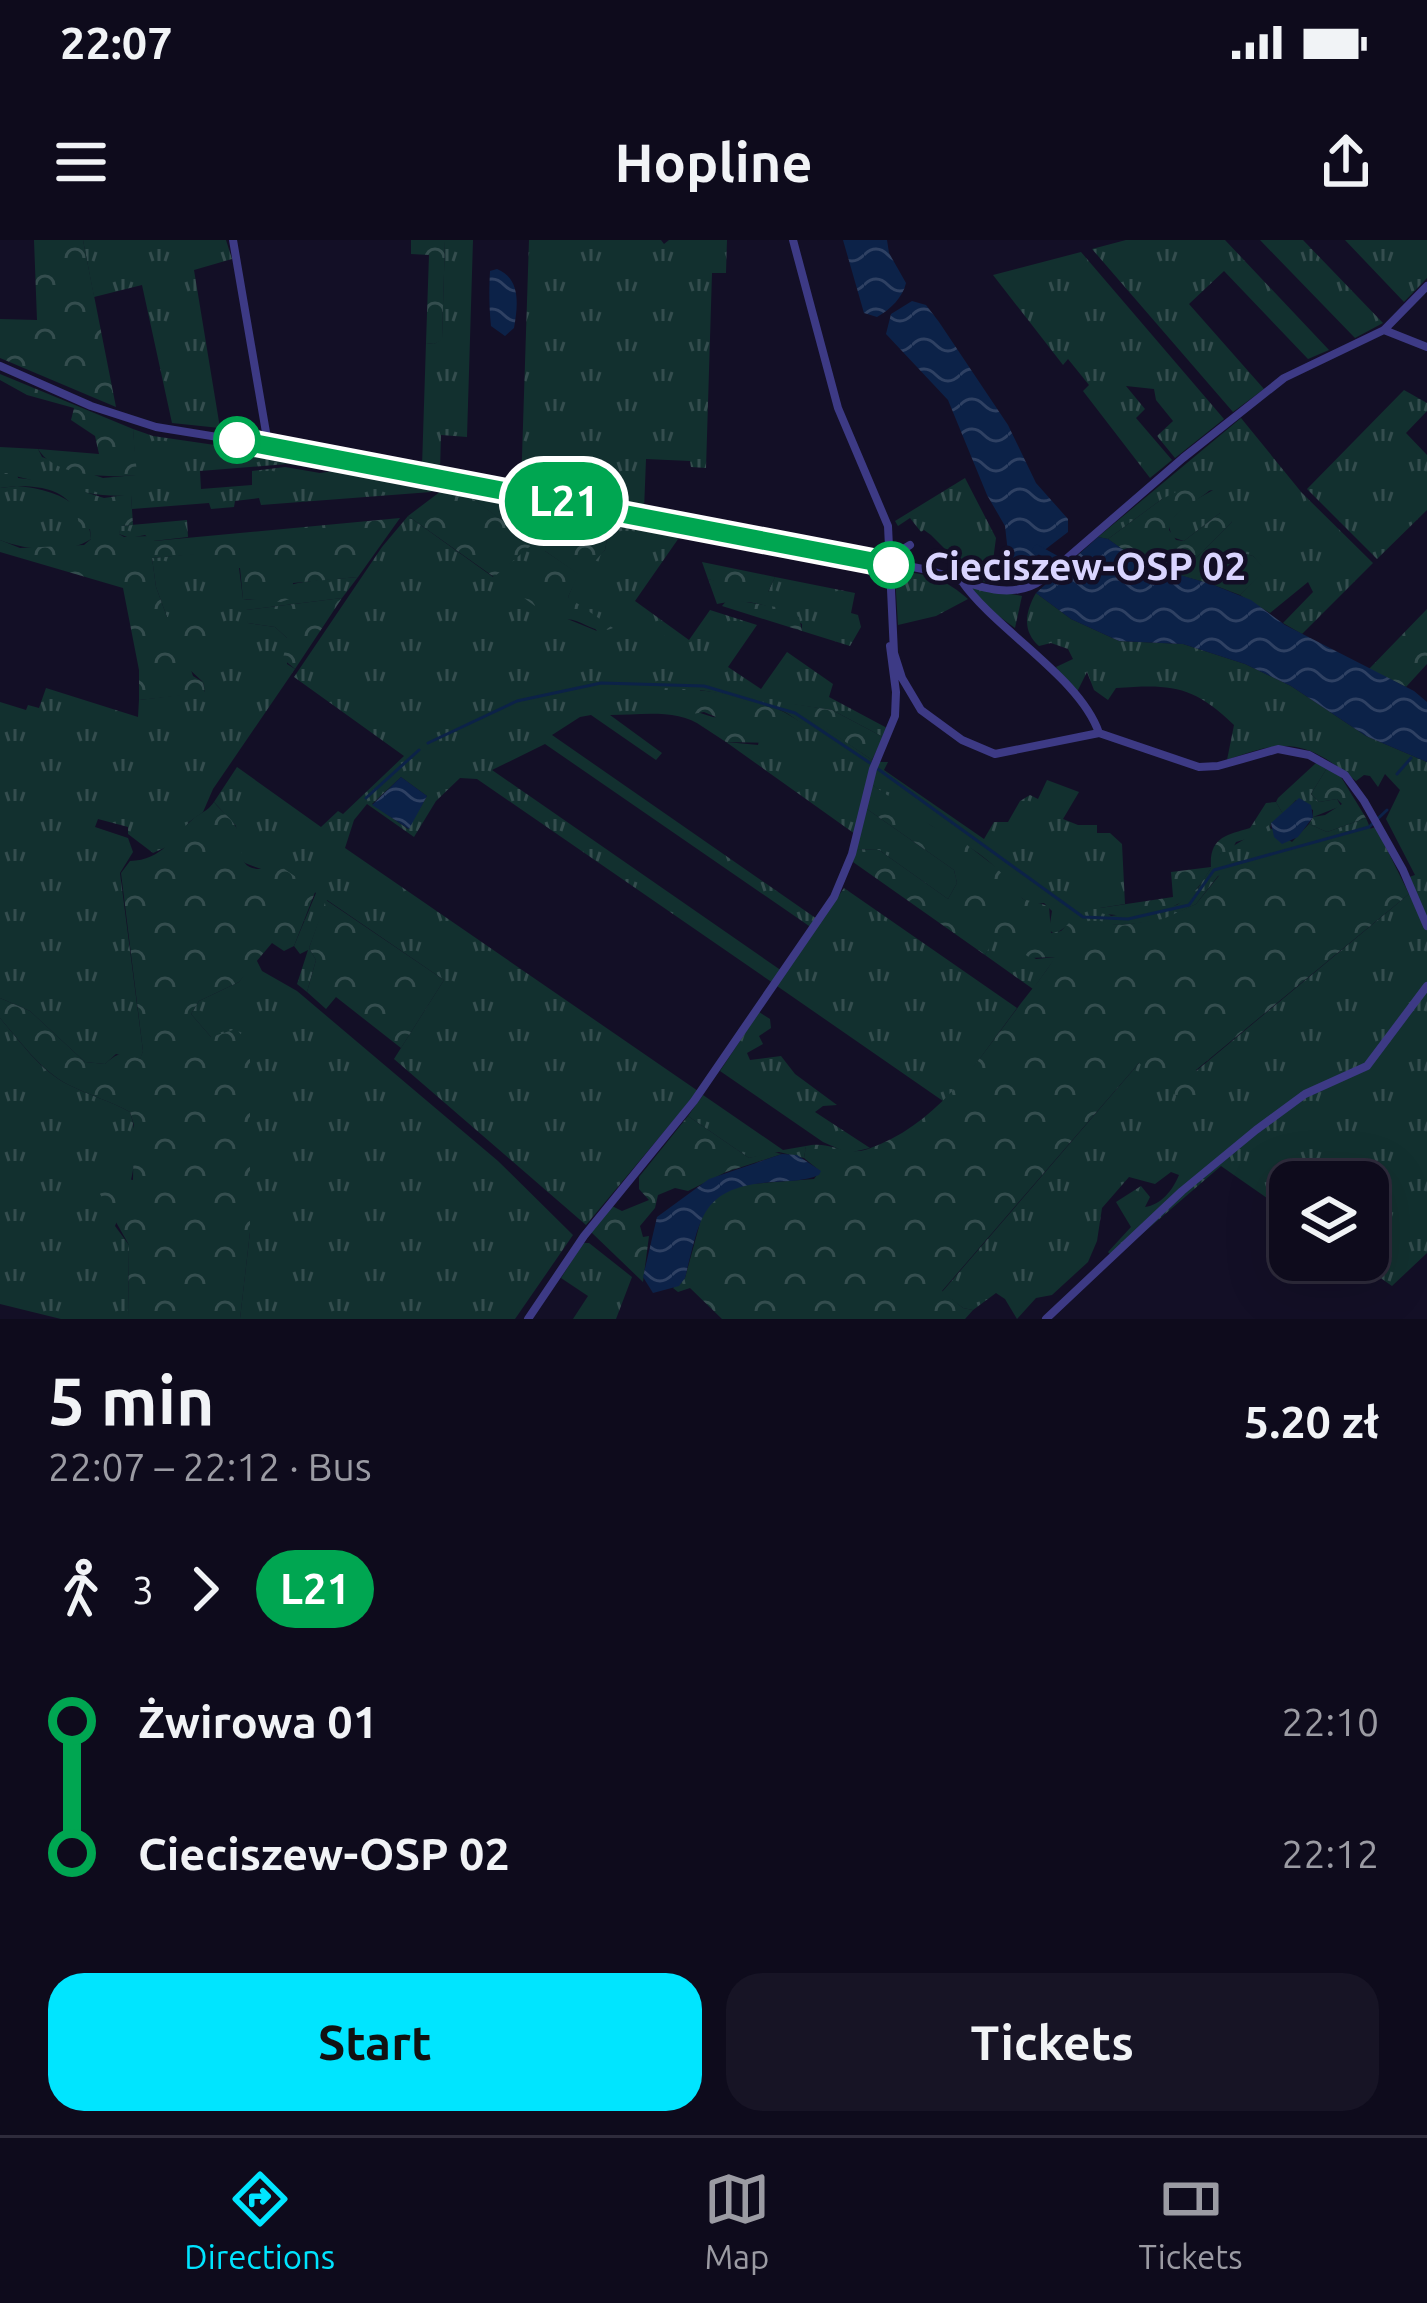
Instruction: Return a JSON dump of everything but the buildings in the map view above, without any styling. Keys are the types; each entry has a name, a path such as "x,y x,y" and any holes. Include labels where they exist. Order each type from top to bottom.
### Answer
{"street":[{"path":"233,240 268,444"},
{"path":"528,1319 584,1236 694,1101 834,897 852,854 870,776 895,716 889,654 889,526 838,408 793,240"},
{"path":"0,366 139,423 268,444 1019,592 1043,580 1284,378 1384,330 1427,286"},
{"path":"1384,330 1427,347"},
{"path":"897,553 910,545"},
{"path":"961,580 994,618 1044,662 1093,719 1099,733"},
{"path":"892,639 902,678 917,706 975,747 1004,753 1099,733 1199,767 1279,748 1309,754 1345,775 1376,821 1427,926"},
{"path":"1046,1319 1182,1191 1256,1130 1305,1094 1367,1066 1427,986"}],"green space":[{"path":"34,240 83,240 116,407 0,358 0,319 37,320"},
{"path":"83,240 226,240 232,259 194,270 220,428 172,423 142,285 94,297"},
{"path":"411,240 445,240 442,340 434,344 426,343 429,255 411,254"},
{"path":"445,240 473,240 467,437 441,435 440,470 422,467 426,343 442,339"},
{"path":"529,240 661,240 664,244 669,240 727,240 726,273 712,273 706,468 691,467 690,461 646,459 644,510 521,487"},
{"path":"1126,240 1225,240 1329,350 1308,359 1224,271 1189,304 1264,389 1233,412 1092,249"},
{"path":"1260,240 1303,240 1383,323 1355,338"},
{"path":"1345,240 1427,240 1427,278 1404,302"},
{"path":"1081,252 1224,419 1175,458 1157,436 1173,421 1156,400 1154,389 1126,386 1145,409 1136,418 1172,460 1150,478 1083,391 1089,385 1068,359 1063,365 993,275"},
{"path":"0,374 133,429 137,475 83,474 46,458 38,449 99,454 95,436 71,420 74,408 27,395 0,380"},
{"path":"1404,390 1427,403 1427,411 1406,433 1427,455 1427,510 1377,559 1307,489"},
{"path":"1241,418 1302,493 1373,563 1302,634 1283,623 1313,592 1308,582 1270,613 1240,595 1265,570 1253,556 1242,553 1211,584 1179,575 1232,522 1220,513 1184,541 1172,537 1168,523 1183,507 1213,490 1162,499 1108,539 1098,537"},
{"path":"133,429 153,436 337,463 325,470 287,464 200,471 201,489 252,485 252,471 285,467 320,473 345,465 444,484 431,492 261,505 259,498 211,509 209,503 132,509 131,495 82,492 0,473 0,447 38,449 42,457 103,478 136,475"},
{"path":"1220,470 1211,489 1179,512 1169,530 1176,540 1184,541 1220,513 1232,522 1179,575 1144,565 1108,539 1162,499"},
{"path":"0,473 17,473 18,478 53,482 104,498 131,494 133,525 121,526 119,534 150,536 154,541 400,518 358,577 293,583 292,598 281,602 243,599 240,568 217,570 214,553 152,558 167,617 216,614 227,628 226,634 216,636 211,661 189,664 205,693 139,700 139,670 123,588 0,552 0,540 20,548 84,545 91,539 90,529 79,529 77,515 63,496 26,486 0,488"},
{"path":"965,478 996,538 990,583 976,580 910,518 898,526 895,521"},
{"path":"449,485 534,543 494,577 408,516"},
{"path":"17,486 54,494 75,506 91,539 46,549 0,540 0,488"},
{"path":"455,486 485,492 547,537 578,511 591,514 558,544 591,563 605,550 611,518 683,532 635,601 689,640 710,610 757,625 728,667 761,689 787,652 833,684 829,697 887,728 883,737 832,710 791,704 872,760 855,834 726,742 758,745 763,724 802,724 767,704 700,690 697,712 719,719 703,727 670,715 610,715 662,753 656,760 591,715 552,735 817,919 812,928 545,744 492,770 782,971 773,983 477,779 460,778 436,801 414,837 367,804 354,820 345,848 698,1091 586,1225 394,1059 444,980 327,900 309,948 316,960 307,992 297,984 308,950 300,954 294,946 316,893 289,877 245,863 239,855 236,826 214,802 237,767 321,827 338,811 343,814 404,756 294,677 408,516 493,577 533,543","holes":["545,551 578,574 568,597 597,631 565,618","401,777 427,796 408,829 372,804"]},
{"path":"485,492 578,511 547,538"},
{"path":"591,514 611,518 605,550 589,568 557,545"},
{"path":"187,520 188,537 153,541 145,535 119,534 120,526"},
{"path":"545,551 579,574 568,597 613,628 557,622 505,584"},
{"path":"215,552 239,568 243,599 258,599 298,583 358,577 342,598 246,610 248,623 275,627 287,638 287,664 295,669 213,789 203,812 173,844 153,853 128,834 128,827 98,819 95,827 128,838 133,852 120,873 143,1051 140,1060 116,1054 105,1064 85,1062 30,1011 0,998 0,702 26,710 28,705 39,708 46,688 138,717 139,700 205,692 203,682 189,669 173,618 167,617 152,558"},
{"path":"1242,553 1253,556 1266,570 1240,595 1211,584"},
{"path":"702,562 775,577 768,592 756,594 708,579"},
{"path":"899,572 936,579 968,599 936,616 898,625 895,576"},
{"path":"775,577 855,593 851,613 858,615 861,627 850,646 802,631 802,624 771,607 749,602 717,604 708,579 768,592"},
{"path":"970,586 1022,596 1015,628 986,607"},
{"path":"1036,593 1071,619 1119,641 1183,644 1245,664 1291,686 1366,736 1427,762 1427,1253 1392,1286 1385,1281 1389,1281 1389,1161 1269,1161 1269,1199 1221,1166 1114,1258 1108,1252 1131,1227 1116,1202 1141,1186 1150,1197 1145,1207 1151,1206 1166,1196 1179,1175 1171,1172 1155,1184 1129,1177 1102,1208 1088,1262 1052,1295 1036,1298 1017,1319 996,1293 973,1310 942,1292 1140,1062 1196,1071 1409,894 1409,877 1415,875 1386,819 1400,790 1385,774 1378,787 1370,776 1356,781 1323,757 1295,747 1265,748 1227,760 1234,725 1206,702 1180,690 1116,688 1108,700 1094,690 1087,672 1076,694 1056,667 1073,659 1068,649 1051,643 1039,646 1030,634 1028,614"},
{"path":"342,598 295,669 283,659 287,638 275,627 248,623 244,615 246,610"},
{"path":"728,599 782,608 799,617 802,631 722,606"},
{"path":"1427,609 1427,664 1406,687 1369,669"},
{"path":"659,632 687,652 683,663 700,681 677,674 657,659 650,646"},
{"path":"647,687 749,699 804,725 765,724 773,743 726,742 703,727 716,717 704,712 687,715"},
{"path":"788,703 832,710 883,737 872,760"},
{"path":"878,762 888,762 884,770 984,839 994,822 1008,822 1020,801 1030,795 1038,799 1047,780 1079,792 1063,819 1097,825 1097,833 1110,833 1122,844 1125,904 1100,908 1111,916 1177,905 1198,888 1220,854 1271,823 1270,828 1292,842 1309,824 1327,832 1366,818 1371,830 1218,876 1196,904 1163,920 1122,925 1073,922 1055,934 1049,930 1052,911 1044,903 1021,898 979,854 871,784"},
{"path":"1316,763 1327,768 1311,794 1319,802 1337,799 1341,806 1313,817 1313,810 1296,800 1283,814 1278,798"},
{"path":"1327,768 1341,777 1366,818 1327,832 1309,824 1313,817 1342,804 1337,799 1319,802 1311,794"},
{"path":"871,784 958,838 997,868 1023,899 1049,906 1051,933 1061,931 1075,917 1122,925 1163,919 1196,904 1222,872 1376,827 1409,894 1196,1070 1205,1087 1193,1100 1182,1101 1139,1063 942,1291 973,1310 965,1319 722,1319 690,1288 678,1292 673,1288 685,1278 703,1212 713,1199 738,1185 814,1179 820,1171 804,1158 806,1146 860,1151 914,1125 969,1071 1055,957 1030,958 997,934 985,955 853,862 856,849 879,850 948,899 957,883 954,870 864,807"},
{"path":"214,802 234,824 243,858 252,868 280,866 299,879 309,869 323,872 294,946 284,951 272,943 239,982 199,1001 191,1014 211,1037 236,1029 250,1044 250,1232 240,1319 128,1319 129,1245 96,1187 98,1177 133,1180 130,1112 49,1072 0,1018 0,998 30,1011 85,1062 105,1064 122,1054 140,1059 143,1051 121,873 130,861 159,852"},
{"path":"1276,802 1283,814 1220,854 1218,866 1183,901 1140,914 1100,913 1100,908 1173,897 1171,872 1211,867 1216,843 1250,828 1266,803"},
{"path":"864,807 954,870 957,883 948,899 879,850 856,849"},
{"path":"844,888 1017,1008 956,1091 943,1101 777,986"},
{"path":"326,900 444,980 401,1048 336,997 326,1009 307,992 316,960 309,948"},
{"path":"996,933 1036,959 1056,957 1033,989 985,955"},
{"path":"256,959 262,971 297,991 498,1161 573,1235 515,1319 240,1319 250,1232 211,1037 191,1014 199,1001 239,982"},
{"path":"759,1012 770,1019 771,1028 759,1036 763,1044 747,1053 750,1060 781,1056 795,1074 837,1105 815,1112 870,1148 848,1153 823,1142 720,1071"},
{"path":"0,1018 49,1072 130,1112 135,1156 115,1226 129,1245 128,1319 61,1319 0,1304"},
{"path":"703,1095 783,1150 806,1146 804,1158 779,1152 749,1158 688,1116"},
{"path":"688,1116 749,1158 782,1154 726,1172 688,1191 675,1188 658,1195 655,1208 640,1226 643,1237 649,1236 643,1282 591,1232 612,1206 622,1211 649,1200 639,1189 639,1177"},
{"path":"583,1243 632,1277 616,1319 573,1319 588,1296 561,1278"}],"water":[{"path":"843,240 887,240 906,283 895,303 877,317 864,313"},
{"path":"497,269 510,279 516,294 514,328 505,336 491,326 490,271"},
{"path":"912,301 926,305 939,322 1008,425 1036,483 1068,519 1068,532 1021,568 1009,562 1005,526 987,495 948,400 886,334 891,314"},
{"path":"1098,537 1145,565 1251,600 1285,625 1414,691 1427,702 1427,762 1366,736 1291,686 1245,664 1183,644 1119,641 1071,619 1036,593"},
{"path":"401,777 427,796 409,829 372,805"},
{"path":"1299,798 1311,805 1313,817 1298,837 1282,844 1274,837 1271,823"},
{"path":"782,1154 797,1155 821,1171 819,1175 748,1185 717,1199 701,1222 685,1278 679,1286 653,1293 643,1277 657,1217 709,1179"}],"waterway":[{"path":"1037,549 1075,570"},
{"path":"428,743 517,701 601,683 704,686 795,713 870,763"},
{"path":"366,798 419,750"},
{"path":"1397,774 1411,758"},
{"path":"878,769 1083,917 1128,919 1189,905 1214,870 1369,827 1387,810"}],"bus line":[{"name":"L21","path":"237,440 891,565"}],"place":[{"name":"Cieciszew-OSP 02","path":"891,565"}]}
